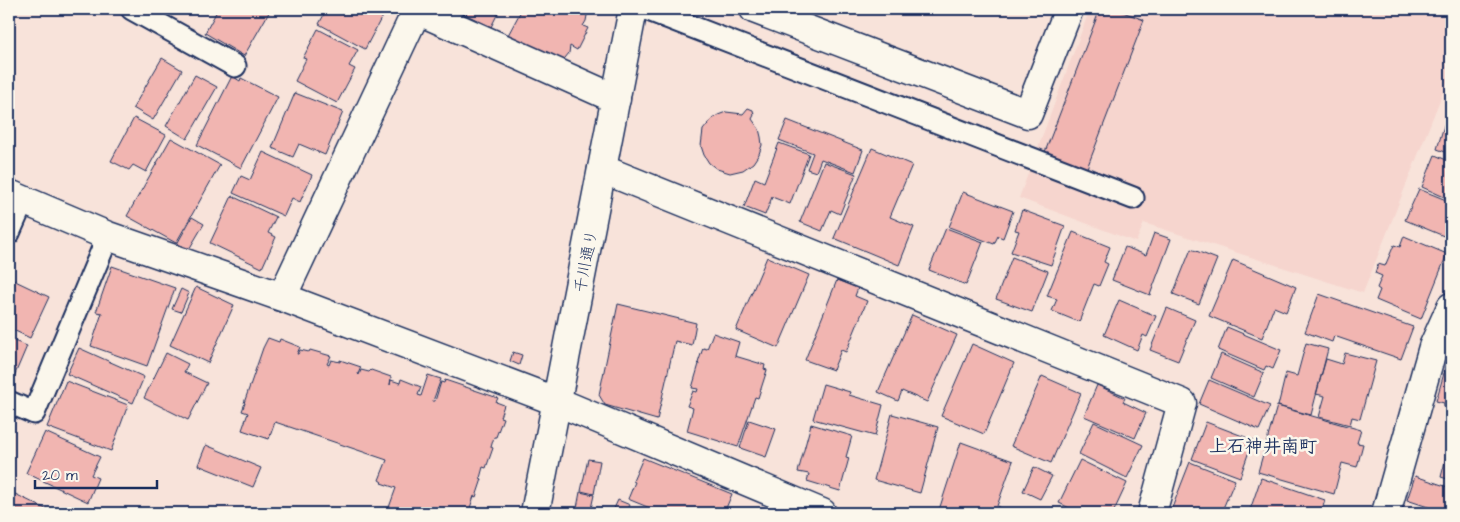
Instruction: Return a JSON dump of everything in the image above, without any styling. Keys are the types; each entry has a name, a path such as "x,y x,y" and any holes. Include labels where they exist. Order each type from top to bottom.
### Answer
{"street":[{"name":"千川通り","path":"535,513 633,9"},
{"path":"754,9 1028,114 1070,9"},
{"path":"282,297 417,10 616,99"},
{"path":"602,169 1182,403 1152,513"},
{"path":"16,197 108,236 282,297 558,402 822,513"},
{"path":"1386,513 1433,347 1451,307"}],"lane":[{"path":"132,9 236,66"},
{"path":"646,9 1134,198"},
{"path":"9,233 16,197"},
{"path":"9,402 34,413 108,236"}],"shaded area":[{"path":"1090,9 1451,9 1451,72 1363,293 1144,223 1136,242 1019,198"}],"building":[{"path":"218,9 271,9 244,56 205,33"},
{"path":"327,9 386,9 365,49 319,24"},
{"path":"460,9 500,9 491,27 459,11"},
{"path":"522,9 586,9 588,10 583,26 588,28 577,50 570,46 569,53 561,63 507,37"},
{"path":"1100,9 1115,9 1144,20 1087,168 1045,152"},
{"path":"318,29 358,50 349,66 355,69 337,103 295,81 306,59 303,58"},
{"path":"162,58 182,70 153,120 133,108"},
{"path":"195,75 217,87 187,139 166,126"},
{"path":"232,76 240,81 241,78 278,97 241,168 197,145"},
{"path":"295,93 343,112 325,155 299,144 293,157 272,148"},
{"path":"1451,100 1451,117 1446,116"},
{"path":"748,108 753,110 754,115 752,119 759,129 761,137 762,145 759,154 753,163 743,170 730,173 717,169 709,163 704,155 701,146 703,130 718,115 726,112 743,114"},
{"path":"134,118 166,135 146,172 133,165 129,170 111,161"},
{"path":"1446,119 1451,121 1451,154 1437,149"},
{"path":"787,120 863,150 855,172 821,159 816,172 807,169 813,153 779,140"},
{"path":"171,138 220,165 176,243 127,216"},
{"path":"779,143 809,154 790,204 772,197 765,215 744,207 755,178 764,182"},
{"path":"872,148 912,165 890,217 914,227 899,265 834,238"},
{"path":"263,152 312,175 300,202 292,198 284,216 233,193 241,176 250,180"},
{"path":"1435,155 1451,162 1451,200 1422,187"},
{"path":"824,162 856,174 840,214 831,210 822,231 800,222"},
{"path":"1419,189 1451,202 1451,239 1405,220"},
{"path":"963,192 1013,211 1003,238 998,236 994,244 949,227"},
{"path":"232,196 276,217 268,233 276,237 262,268 210,243"},
{"path":"1022,210 1065,226 1051,265 1011,252 1019,231 1015,230"},
{"path":"192,217 204,224 188,251 177,244"},
{"path":"946,228 983,242 966,285 929,270"},
{"path":"1073,232 1110,247 1104,262 1108,264 1099,286 1094,284 1079,322 1052,311 1057,299 1047,296"},
{"path":"1154,233 1171,239 1150,295 1112,280 1125,247 1146,255"},
{"path":"1404,236 1447,254 1421,319 1376,300 1380,290 1377,288 1382,276 1375,273 1378,264 1385,266 1394,245 1400,247"},
{"path":"1191,249 1217,259 1199,304 1173,294"},
{"path":"767,257 809,275 778,348 736,330"},
{"path":"1012,257 1048,271 1032,312 996,299"},
{"path":"1233,260 1296,287 1286,312 1274,307 1262,338 1209,316"},
{"path":"112,266 175,288 147,366 91,346 102,313 96,312"},
{"path":"9,278 49,297 30,338 9,328 13,317 9,315"},
{"path":"837,280 858,288 855,296 867,301 846,352 841,350 833,370 805,360"},
{"path":"196,287 234,305 208,363 170,345"},
{"path":"181,289 189,293 181,312 172,309"},
{"path":"1319,294 1413,327 1401,359 1334,336 1332,342 1305,332"},
{"path":"1119,300 1156,316 1147,337 1143,335 1137,350 1104,335"},
{"path":"618,304 696,323 692,345 675,341 657,420 605,405 599,395"},
{"path":"1167,308 1195,320 1178,361 1150,350"},
{"path":"912,315 957,335 927,402 902,391 898,401 878,392"},
{"path":"1227,327 1281,350 1273,369 1266,366 1264,370 1218,350"},
{"path":"713,333 739,342 735,356 765,365 764,369 767,370 758,398 755,397 738,447 687,431 693,408 687,406 693,391 697,392 698,389 692,388 698,363 703,348 707,349"},
{"path":"268,338 279,342 280,339 300,347 297,354 300,350 309,352 310,350 331,356 327,364 329,365 331,360 340,362 340,360 361,367 359,375 361,370 369,372 371,370 391,377 390,385 391,380 400,383 401,379 421,387 418,395 421,396 428,375 441,379 433,401 435,401 441,382 444,383 445,380 498,398 496,402 504,405 500,417 503,418 496,437 494,437 491,447 493,448 486,468 483,467 480,478 482,479 470,508 473,509 471,513 387,513 396,488 381,483 379,480 387,460 275,422 269,439 242,430 248,413 242,411 244,403"},
{"path":"9,339 27,346 10,386 9,385"},
{"path":"1306,343 1328,349 1311,415 1278,406 1286,373 1297,376"},
{"path":"972,344 1014,363 984,434 941,416"},
{"path":"79,348 144,377 133,403 67,374"},
{"path":"1451,349 1451,408 1444,406 1444,403 1436,401"},
{"path":"513,352 522,355 519,365 510,361"},
{"path":"166,353 188,364 184,372 207,383 188,420 144,398"},
{"path":"1345,353 1376,361 1360,419 1352,417 1350,425 1319,417 1325,396 1316,394 1326,359 1342,364"},
{"path":"1221,354 1264,373 1254,397 1211,378"},
{"path":"1042,376 1081,393 1051,463 1011,446"},
{"path":"1209,380 1270,406 1259,430 1199,404"},
{"path":"66,381 128,405 111,451 47,427"},
{"path":"823,384 850,392 849,395 883,405 875,436 813,419"},
{"path":"1097,385 1125,398 1123,402 1146,413 1135,438 1084,416"},
{"path":"1277,406 1361,430 1357,443 1363,444 1357,467 1342,463 1334,494 1258,472"},
{"path":"892,414 938,427 920,493 874,480"},
{"path":"749,420 776,429 766,457 740,448"},
{"path":"1094,422 1143,445 1127,478 1079,454"},
{"path":"1206,422 1253,440 1240,477 1192,459"},
{"path":"811,424 852,436 846,457 849,458 840,491 807,481 809,474 798,472"},
{"path":"45,432 100,457 91,475 98,478 88,502 26,473"},
{"path":"1451,439 1451,480 1441,477"},
{"path":"961,442 1013,461 997,506 1000,508 998,513 938,513"},
{"path":"206,445 261,468 253,487 198,465"},
{"path":"643,458 732,494 724,513 662,513 628,499"},
{"path":"588,459 600,461 594,494 581,491"},
{"path":"1080,460 1127,483 1113,513 1080,513 1059,503"},
{"path":"1190,462 1235,480 1221,513 1170,513"},
{"path":"1034,467 1052,476 1040,499 1023,491"},
{"path":"1415,476 1451,488 1451,513 1429,513 1431,508 1407,500"},
{"path":"1261,478 1325,500 1321,513 1249,513"},
{"path":"11,492 54,513 9,513"},
{"path":"580,492 594,495 590,513 576,513"},
{"path":"618,500 630,505 626,513 612,513"},
{"path":"136,509 147,513 131,513"}],"district":[{"name":"上石神井南町","path":"1263,446"}]}
